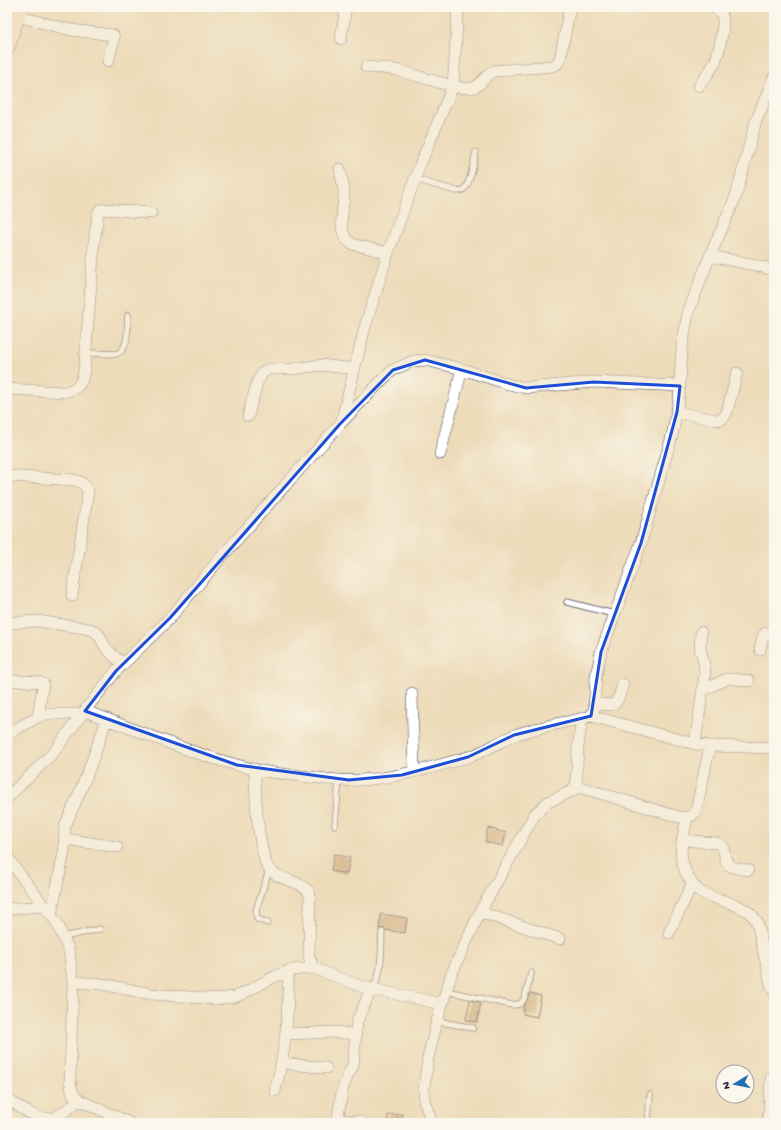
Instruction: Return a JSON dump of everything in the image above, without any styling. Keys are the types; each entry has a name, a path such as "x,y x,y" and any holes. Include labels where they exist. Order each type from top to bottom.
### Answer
{"main road":[{"path":"7,48 19,12"}],"street":[{"path":"341,39 346,7"},
{"path":"340,424 372,301 388,253 415,179 453,86 456,62 458,7"},
{"path":"366,67 402,71 453,86 471,88 475,87 490,72 500,69 546,68 557,64 560,59 570,7"},
{"path":"699,86 713,66 720,45 722,15 718,9 713,7"},
{"path":"19,12 71,30 113,35 114,38 108,61"},
{"path":"432,1123 424,1100 424,1088 437,1021 451,975 480,912 536,814 548,802 572,791 576,786 578,748 587,717 594,710 598,663 614,614 641,543 672,436 677,412 682,347 687,319 710,256 736,196 755,124 774,77"},
{"path":"340,169 344,193 341,224 347,241 352,244 388,253"},
{"path":"7,389 64,392 73,390 78,386 82,381 86,352 94,244 98,213 100,210 105,209 151,213"},
{"path":"710,256 774,270"},
{"path":"7,798 54,752 83,712 123,664 170,618 223,555 340,424 384,378 398,368 413,361 425,360 462,369 508,384 526,388 594,382 680,386"},
{"path":"248,416 257,383 264,372 269,369 292,369 321,365 354,369"},
{"path":"440,454 462,369"},
{"path":"677,412 715,420 724,418 727,412 737,373"},
{"path":"7,476 75,480 82,483 86,488 88,497 80,538 72,596"},
{"path":"7,623 38,621 90,629 97,632 106,648 123,664"},
{"path":"696,744 705,674 700,648 701,632"},
{"path":"760,650 763,636 766,633 774,632"},
{"path":"703,690 727,679 749,681"},
{"path":"7,680 39,682 42,684 38,717"},
{"path":"595,703 612,706 615,704 618,701 623,684"},
{"path":"412,693 414,772"},
{"path":"7,734 46,714 83,712 107,719 165,741 255,770 339,780 373,779 414,772 478,754 514,735 587,717 696,744 710,746 774,748"},
{"path":"51,916 64,852 65,826 82,788 107,719"},
{"path":"576,786 679,817 692,817 696,811 710,746"},
{"path":"255,770 257,815 263,855 269,870 303,886 310,894 309,956 313,968"},
{"path":"687,818 680,854 682,863 692,884 698,890 743,908 754,916 770,963 774,991"},
{"path":"65,839 117,847"},
{"path":"682,840 717,843 722,845 728,864 748,870"},
{"path":"7,857 57,923 69,951 73,982 70,1041 71,1088 74,1096 79,1100 130,1123"},
{"path":"669,933 692,884"},
{"path":"7,909 44,906"},
{"path":"480,912 560,939"},
{"path":"73,982 102,984 151,994 216,999 235,997 288,971 313,968 371,990 442,1004"},
{"path":"275,1091 287,1034 289,999 288,971"},
{"path":"362,1122 342,1121 339,1120 338,1116 343,1087 353,1066 359,1017 371,990"},
{"path":"287,1034 333,1032 356,1034"},
{"path":"282,1063 326,1068"},
{"path":"768,1123 770,1078"},
{"path":"7,1099 36,1116 44,1118 53,1118 61,1114 79,1100"}],"lane":[{"path":"415,179 456,191 461,191 465,189 468,183 476,152"},
{"path":"86,352 116,354 120,352 126,342 128,315"},
{"path":"567,602 614,614"},
{"path":"336,825 339,780"},
{"path":"268,922 257,919 256,910 269,870"},
{"path":"64,937 100,929"},
{"path":"371,990 376,984 378,976 382,932"},
{"path":"446,991 518,1005 522,1003 531,973"},
{"path":"437,1021 473,1028"},
{"path":"648,1123 650,1096"}],"highlighted area":[{"path":"425,360 526,388 594,382 680,386 677,412 641,543 601,652 591,716 514,735 468,757 402,775 349,780 237,765 85,711 116,671 170,618 340,424 393,370"}],"building":[{"path":"488,828 506,833 503,846 485,842"},
{"path":"334,854 350,858 347,874 331,871"},
{"path":"381,914 407,918 405,933 386,930 383,928 379,929"},
{"path":"530,993 541,996 537,1017 523,1014 524,1006"},
{"path":"470,1000 481,1003 477,1022 466,1020"},
{"path":"402,1114 403,1123 388,1123 388,1115"}]}
